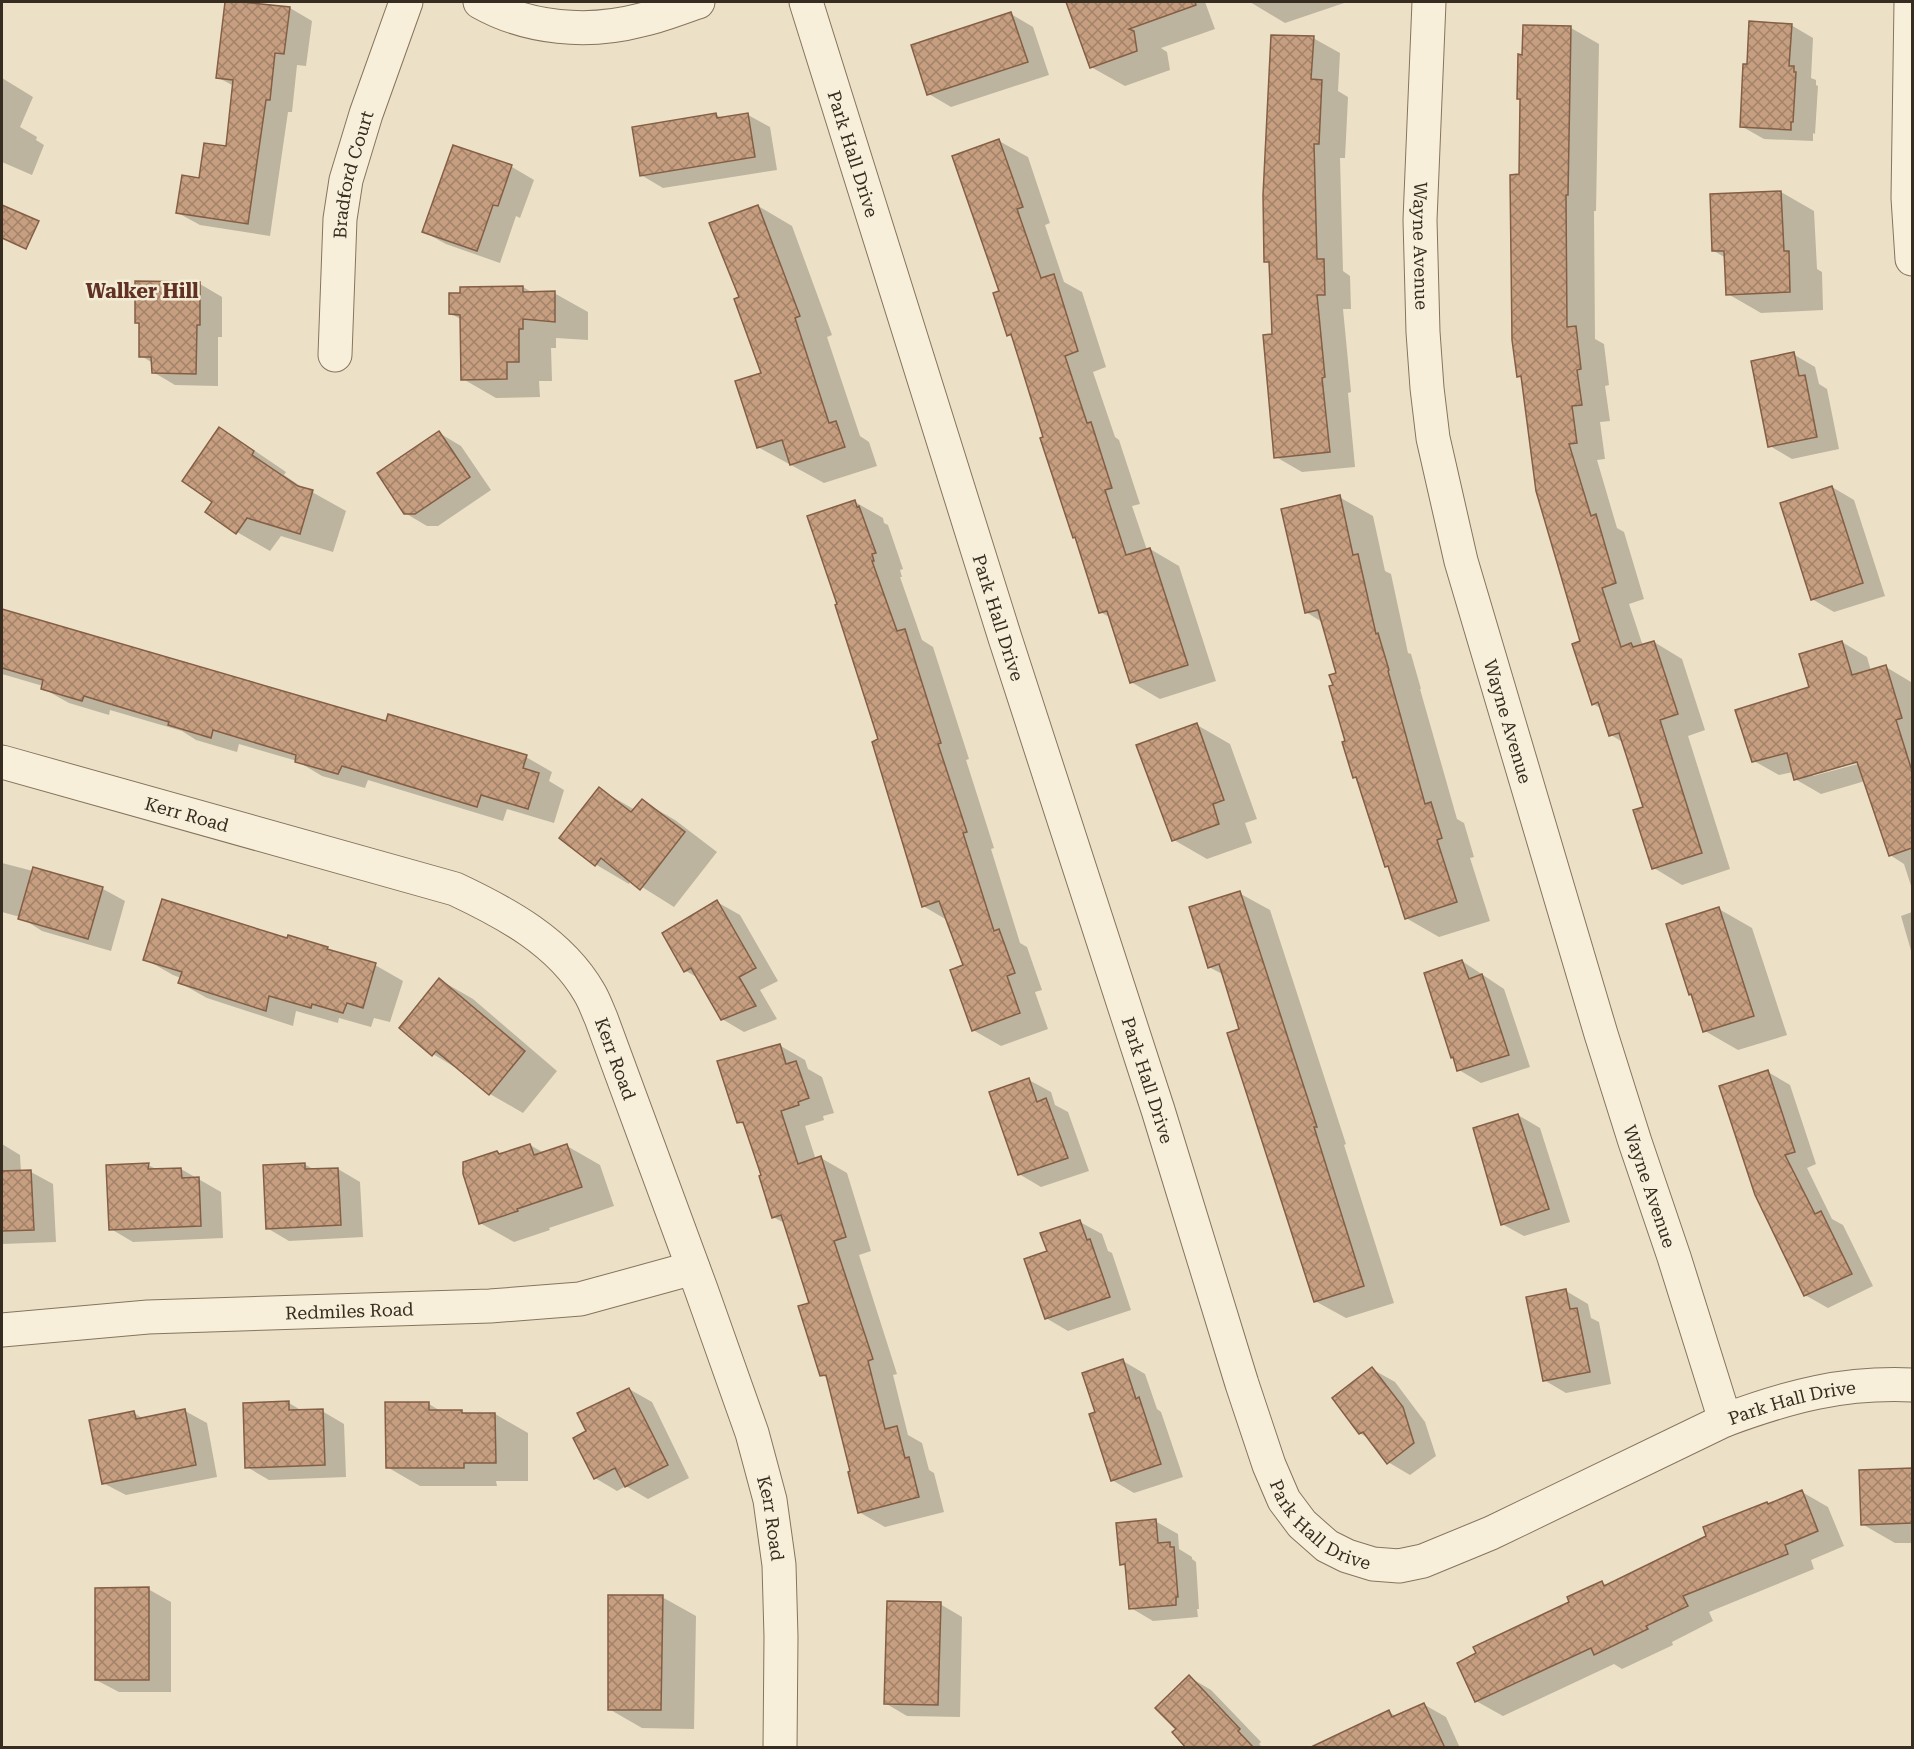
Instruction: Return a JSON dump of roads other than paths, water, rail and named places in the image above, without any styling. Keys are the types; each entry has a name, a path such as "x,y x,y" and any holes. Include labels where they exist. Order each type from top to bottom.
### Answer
{"street":[{"name":"Bradford Court","path":"335,355 340,219 346,180 366,114 406,2"},
{"path":"480,2 540,23 590,28 641,20 698,2"},
{"name":"Park Hall Drive","path":"806,2 1002,626 1158,1110 1242,1384 1269,1465 1284,1500 1302,1524 1327,1546 1347,1556 1373,1564 1399,1566 1423,1561 1491,1533 1725,1420 1766,1405 1815,1392 1860,1385 1912,1385"},
{"name":"Wayne Avenue","path":"1429,2 1420,220 1423,332 1433,438 1461,561 1594,1011 1725,1420"},
{"path":"1911,2 1908,198 1912,259"},
{"name":"Kerr Road","path":"2,762 455,889 499,910 527,928 574,971 589,992 601,1018 752,1434 770,1500 779,1565 780,1748"},
{"name":"Redmiles Road","path":"2,1330 148,1317 490,1306 580,1299 693,1268"}],"district":[{"name":"Walker Hill","path":"142,291"}]}
